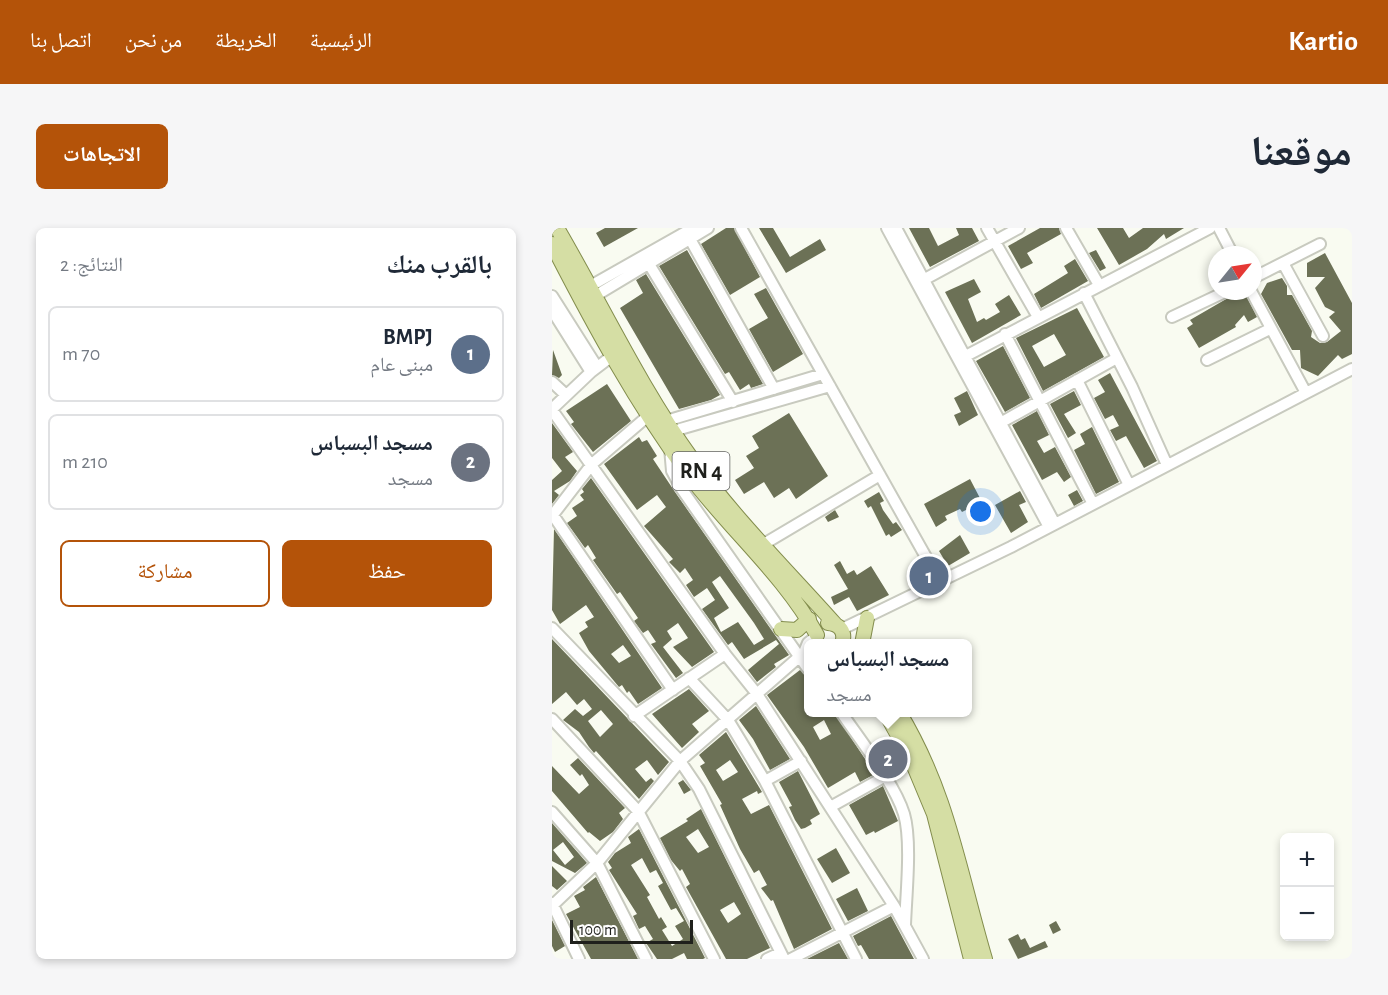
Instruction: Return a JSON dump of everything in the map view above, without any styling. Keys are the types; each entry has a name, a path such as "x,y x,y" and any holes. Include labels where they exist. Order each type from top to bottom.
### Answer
{"main road":[{"name":"RN 4","path":"557,228 612,356 648,416 710,502 786,588 809,619 818,638"},
{"name":"RN 4","path":"553,248 586,295 669,426 715,490 843,635"},
{"path":"863,639 867,618"},
{"path":"781,629 797,630 809,619"},
{"path":"818,638 824,625 843,635"},
{"path":"888,717 911,759 934,814 971,959"},
{"path":"902,717 923,756 946,812 986,959"}],"street":[{"path":"586,295 692,234 708,228"},
{"path":"741,228 940,582"},
{"path":"887,228 962,358 1052,526"},
{"path":"896,228 925,279 962,358 1002,422 1052,526"},
{"path":"987,228 1038,316"},
{"path":"925,279 1019,228"},
{"path":"1066,228 1099,285"},
{"path":"962,358 1038,316 1210,228"},
{"path":"1219,228 1228,246"},
{"path":"586,295 649,264 692,234"},
{"path":"692,234 774,389"},
{"path":"1262,273 1320,244"},
{"path":"1282,263 1323,336"},
{"path":"649,264 733,402"},
{"path":"1084,293 1167,465"},
{"path":"552,296 565,323 594,369"},
{"path":"1172,317 1208,300"},
{"path":"1256,300 1306,393"},
{"path":"552,310 565,323"},
{"path":"1207,360 1270,329"},
{"path":"1005,334 1093,504"},
{"path":"612,356 594,369 552,409 725,654 756,694 832,806 894,906 923,959"},
{"path":"1002,422 1117,358"},
{"path":"843,635 867,618 1052,526 1352,369"},
{"path":"669,426 733,402 757,400 774,389 823,374"},
{"path":"1077,380 1129,485"},
{"path":"552,382 566,395"},
{"path":"669,426 757,400 830,386"},
{"path":"648,416 592,464 552,515 673,690"},
{"path":"579,959 552,905 597,863 681,761 803,655 781,629 681,488 672,471 670,448"},
{"path":"764,544 880,475"},
{"path":"552,628 634,716 681,761 699,789 782,956 767,959"},
{"path":"634,716 725,654"},
{"path":"689,678 728,720 765,781 856,959"},
{"path":"845,717 884,777 906,821 905,925"},
{"path":"552,719 638,811 714,959"},
{"path":"765,781 801,761"},
{"path":"832,806 884,777"},
{"path":"552,812 597,863 646,959"},
{"path":"791,959 894,906"}],"building":[{"path":"605,228 638,228 604,247 596,233"},
{"path":"726,228 734,228 760,277 730,295 701,244"},
{"path":"759,228 773,228 790,257 820,239 826,250 786,273"},
{"path":"909,228 929,228 938,246 959,235 956,228 972,228 979,241 930,267"},
{"path":"1040,228 1059,228 1061,234 1027,253 1033,263 1021,269 1008,246"},
{"path":"1097,228 1123,228 1129,238 1143,228 1184,228 1166,239 1164,234 1147,249 1119,265"},
{"path":"687,250 763,384 751,388 749,384 740,390 729,372 725,374 659,266"},
{"path":"1096,250 1106,268 1100,271 1089,253"},
{"path":"1325,253 1352,303 1352,354 1342,359 1338,355 1318,376 1301,368 1300,350 1292,350 1262,296 1267,283 1282,278 1287,286 1287,295 1292,295 1312,331 1311,337 1320,343 1327,342 1341,331 1329,317 1335,312 1325,307 1315,288 1325,277 1307,277 1307,263"},
{"path":"1075,259 1088,281 1041,308 1034,294 1068,273 1064,266"},
{"path":"646,274 720,395 711,400 679,409 620,308 643,293 636,280"},
{"path":"974,279 981,292 968,299 977,322 1000,312 995,304 1009,295 1021,315 972,343 945,292"},
{"path":"766,288 803,354 773,372 749,329 768,318 754,294"},
{"path":"1224,300 1248,300 1257,317 1248,322 1244,315 1235,325 1236,327 1199,348 1187,328 1193,324 1190,320"},
{"path":"1077,308 1104,357 1043,391 1016,338","holes":["1054,334 1066,355 1044,367 1032,346"]},
{"path":"1003,346 1030,398 1005,412 976,361"},
{"path":"553,350 562,375 559,378 552,375"},
{"path":"1110,373 1157,461 1144,468 1126,436 1116,441 1110,430 1119,426 1113,415 1105,419 1094,398 1105,392 1098,380"},
{"path":"607,384 631,421 593,452 571,424 574,422 566,411"},
{"path":"967,391 978,415 959,426 954,415 961,412 954,398"},
{"path":"1074,391 1081,405 1064,414 1076,433 1068,438 1050,404"},
{"path":"1037,411 1049,435 1037,441 1044,453 1055,447 1071,477 1064,482 1057,472 1042,480 1012,425"},
{"path":"789,413 828,476 796,499 789,488 774,498 764,482 744,494 735,480 754,468 746,456 759,448 752,436"},
{"path":"552,423 573,452 565,457 577,471 570,481 554,491 559,495 552,504 552,480 562,471 552,458"},
{"path":"1092,427 1119,482 1096,494 1074,450 1085,444 1080,434"},
{"path":"639,437 642,442 647,440 657,456 653,459 789,655 774,664 776,667 757,682 748,670 779,644 776,640 744,659 732,642 728,645 702,609 715,600 707,588 694,597 686,585 693,580 685,568 680,573 669,562 673,559 644,526 666,507 657,495 637,510 604,464","holes":["720,576 764,639 754,645 738,622 721,632 714,618 729,608 712,582"]},
{"path":"591,478 714,652 692,667 673,647 688,638 678,623 667,631 672,639 663,647 683,673 676,678 651,644 656,642 648,630 643,633 634,621 638,618 620,592 617,594 593,560 596,558 588,545 585,548 567,523 577,516 572,508 584,500 580,495"},
{"path":"970,479 982,502 962,512 960,509 945,516 947,520 936,527 924,504"},
{"path":"1077,490 1083,501 1074,506 1068,495"},
{"path":"1020,491 1026,502 1019,505 1028,522 1011,533 995,505"},
{"path":"879,492 884,501 880,503 883,510 893,524 896,522 902,530 891,537 889,534 886,536 871,506 868,508 864,501"},
{"path":"835,510 839,517 828,522 825,517"},
{"path":"554,529 662,688 638,704 629,691 627,693 622,685 619,687 589,651 579,633 588,627 585,622 594,617 586,605 560,624 552,610","holes":["623,645 631,656 619,663 611,654"]},
{"path":"960,535 970,553 948,566 939,551"},
{"path":"840,561 847,574 854,570 857,575 871,566 889,595 857,611 849,597 834,605 831,597 848,589 834,565"},
{"path":"552,639 669,762 658,775 647,760 635,769 646,782 651,778 654,781 639,799 596,751 594,753 579,732 563,720 575,709 583,716 592,709 584,699 577,705 566,692 552,704","holes":["601,710 613,724 600,737 588,721"]},
{"path":"800,670 804,673 804,717 837,717 875,774 860,782 855,772 828,788 804,747 767,695","holes":["824,720 831,734 820,740 813,727"]},
{"path":"689,689 709,711 692,724 699,732 682,748 652,714"},
{"path":"756,706 790,759 770,770 753,739 739,720"},
{"path":"726,732 762,792 758,794 757,791 742,799 751,814 769,805 832,929 794,949 773,900 771,901 761,888 767,885 759,870 754,873 740,849 720,805 722,804 700,766 705,763 699,755","holes":["730,760 738,772 723,781 716,770"]},
{"path":"578,758 625,808 619,813 623,819 613,832 600,841 588,833 552,791 552,766 579,794 589,785 582,774 580,776 570,765"},
{"path":"798,771 820,814 810,820 812,824 801,829 779,782"},
{"path":"680,776 691,790 684,794 678,783 683,780"},
{"path":"883,786 898,821 866,835 849,805"},
{"path":"701,809 770,948 747,959 726,959 686,887 690,884 682,869 680,871 671,860 660,838 688,821 686,819","holes":["698,829 709,847 698,853 686,837","734,902 741,914 728,923 720,910"]},
{"path":"552,823 587,863 575,873 552,861","holes":["563,842 574,857 565,865 553,850"]},
{"path":"639,829 705,958 687,959 684,953 672,959 657,959 646,943 653,939 645,926 639,929 633,916 637,914 609,870 612,868 608,862 615,853 631,843 628,837","holes":["642,858 650,873 656,870 663,883 658,886 671,910 676,908 684,921 675,926 683,939 672,946 662,930 667,927 661,917 659,919 647,897 650,895 631,865"]},
{"path":"836,848 850,873 832,883 817,859"},
{"path":"552,866 567,881 557,890 552,886"},
{"path":"596,877 638,959 591,959 566,914 580,907 574,896 585,890 583,887"},
{"path":"857,888 868,911 848,921 836,899"},
{"path":"891,916 914,959 869,959 861,945 858,946 853,936"},
{"path":"552,920 565,946 555,952 552,946"},
{"path":"1056,921 1061,930 1053,934 1049,925"},
{"path":"1018,934 1021,940 1025,938 1030,948 1045,941 1048,947 1018,959 1008,939"},
{"path":"839,943 848,959 807,959"}],"place":[{"name":"BMPJ","path":"929,576"},
{"name":"مسجد البسباس","path":"888,759"}]}
